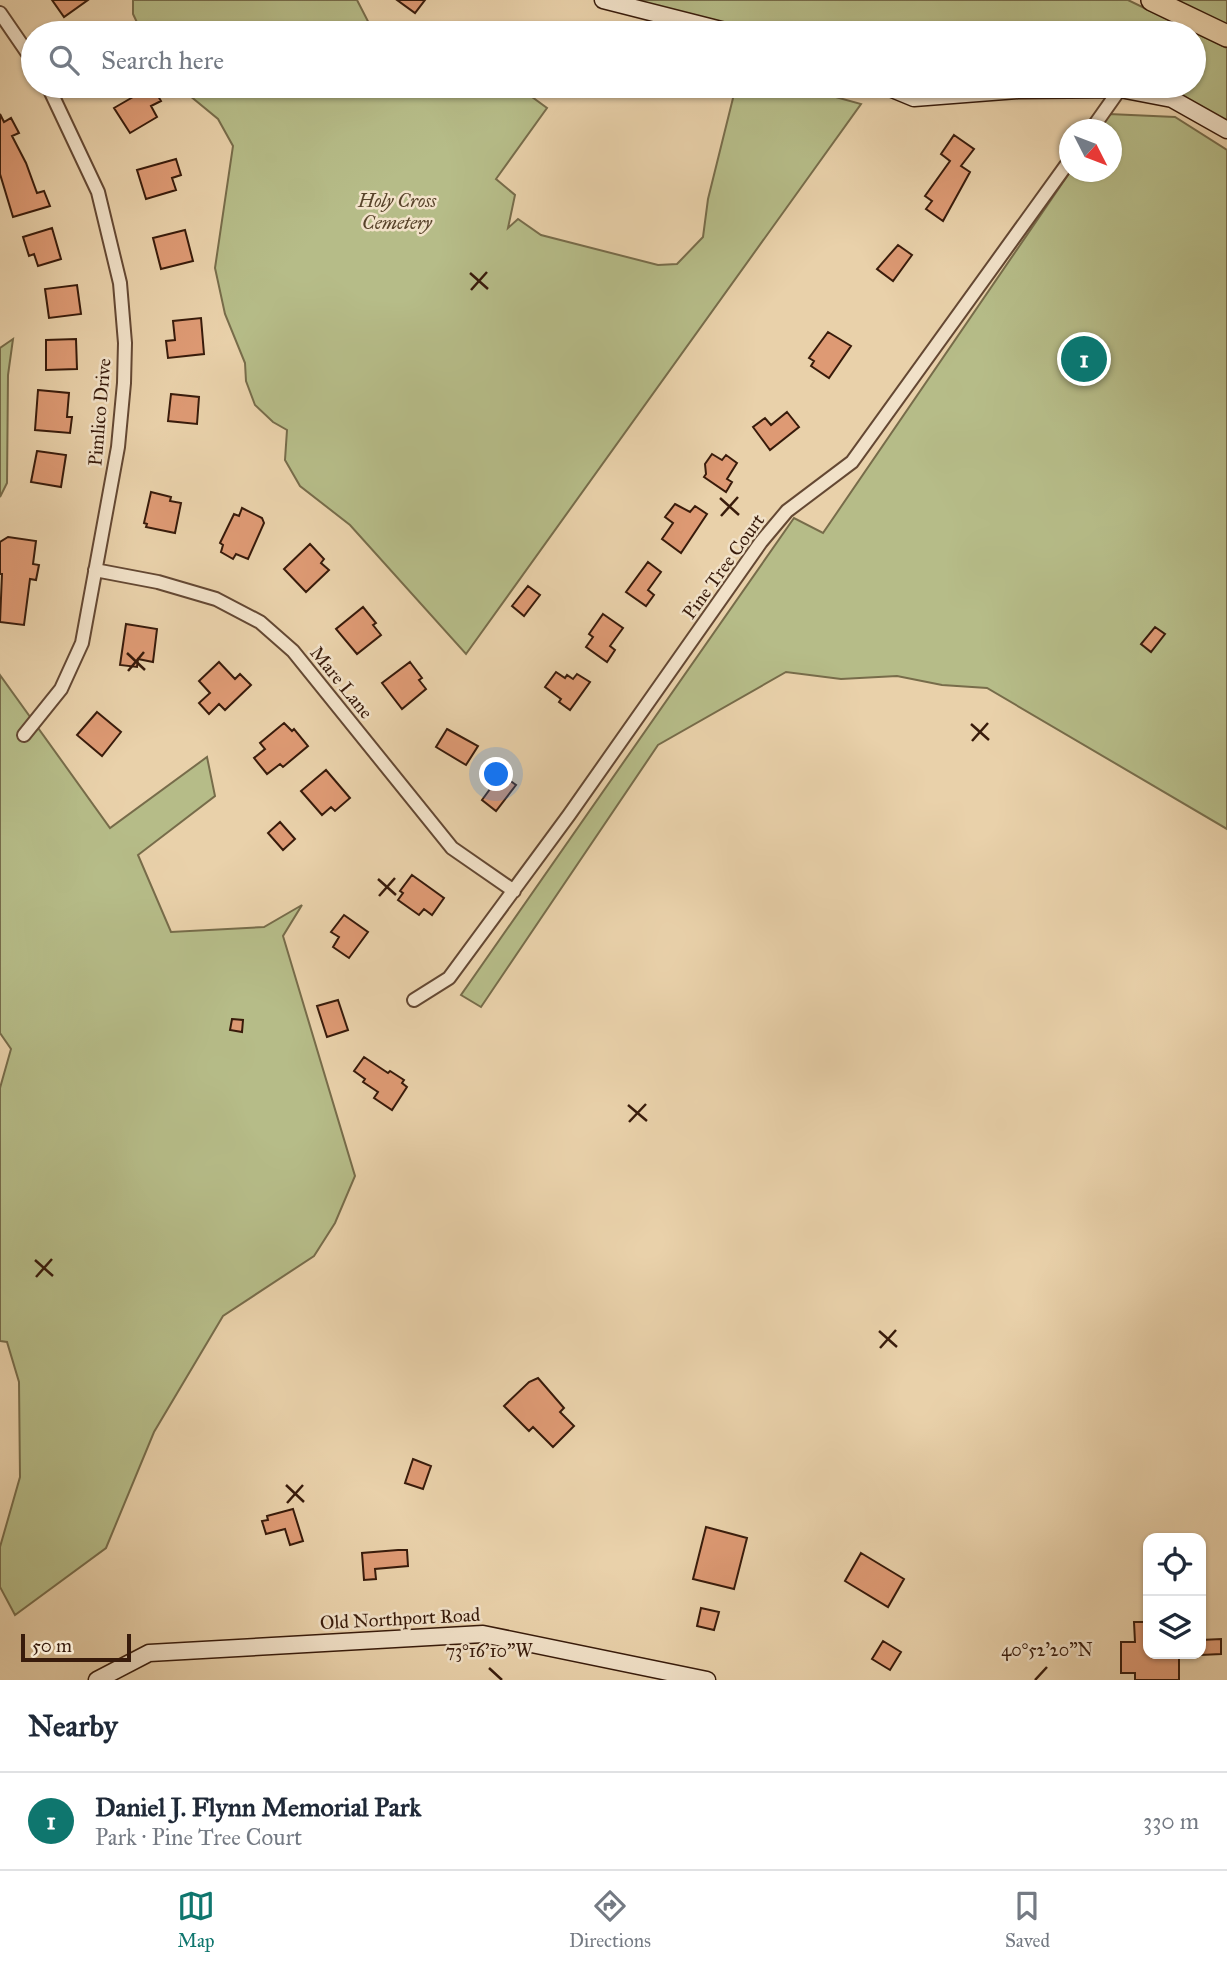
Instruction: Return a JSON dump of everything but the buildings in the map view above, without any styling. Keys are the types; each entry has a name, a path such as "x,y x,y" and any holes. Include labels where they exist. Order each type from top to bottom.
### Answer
{"highway":[{"path":"1152,0 1196,21"},
{"path":"1206,26 1227,36"}],"main road":[{"path":"603,0 686,21"},
{"path":"1163,98 1172,100 1227,130"},
{"name":"Old Northport Road","path":"97,1680 149,1653 482,1634 707,1680"}],"street":[{"path":"0,13 21,44"},
{"name":"Pimlico Drive","path":"24,735 61,690 82,643 118,447 124,383 125,343 120,284 98,192 54,98"},
{"path":"1099,119 1114,98"},
{"name":"Pine Tree Court","path":"414,1000 449,978 514,891 761,542 787,512 852,462 1059,174"},
{"name":"Mare Lane","path":"95,570 158,582 216,599 260,622 293,651 452,848 514,891"}],"green space":[{"path":"133,0 357,0 368,21 136,21 133,14"},
{"path":"625,0 1128,0 1171,21 701,21"},
{"path":"1173,0 1227,0 1227,24"},
{"path":"1206,38 1227,48 1227,121 1157,98 1206,98"},
{"name":"Holy Cross Cemetery","path":"193,98 533,98 547,108 496,179 515,195 508,228 518,219 541,235 658,265 677,264 703,237 708,199 733,98 839,98 861,104 466,654 350,525 300,486 285,460 287,430 273,422 255,405 246,381 245,363 225,314 215,268 233,146 218,119"},
{"path":"1109,114 1175,117 1227,150 1227,829 987,688 942,685 897,676 841,679 786,672 658,745 481,1007 461,995 794,518 823,533 1063,182 1122,182 1122,119 1106,119"},
{"path":"13,339 8,375 7,483 0,497 0,348"},
{"path":"0,675 110,828 207,757 215,796 138,855 171,932 264,927 302,905 283,936 355,1176 335,1223 314,1256 223,1316 154,1432 106,1548 15,1615 0,1587 0,1547 20,1477 19,1382 7,1342 0,1341 0,1088 11,1049 0,1033"}],"place":[{"name":"Daniel J. Flynn Memorial Park","path":"1084,359"}]}
